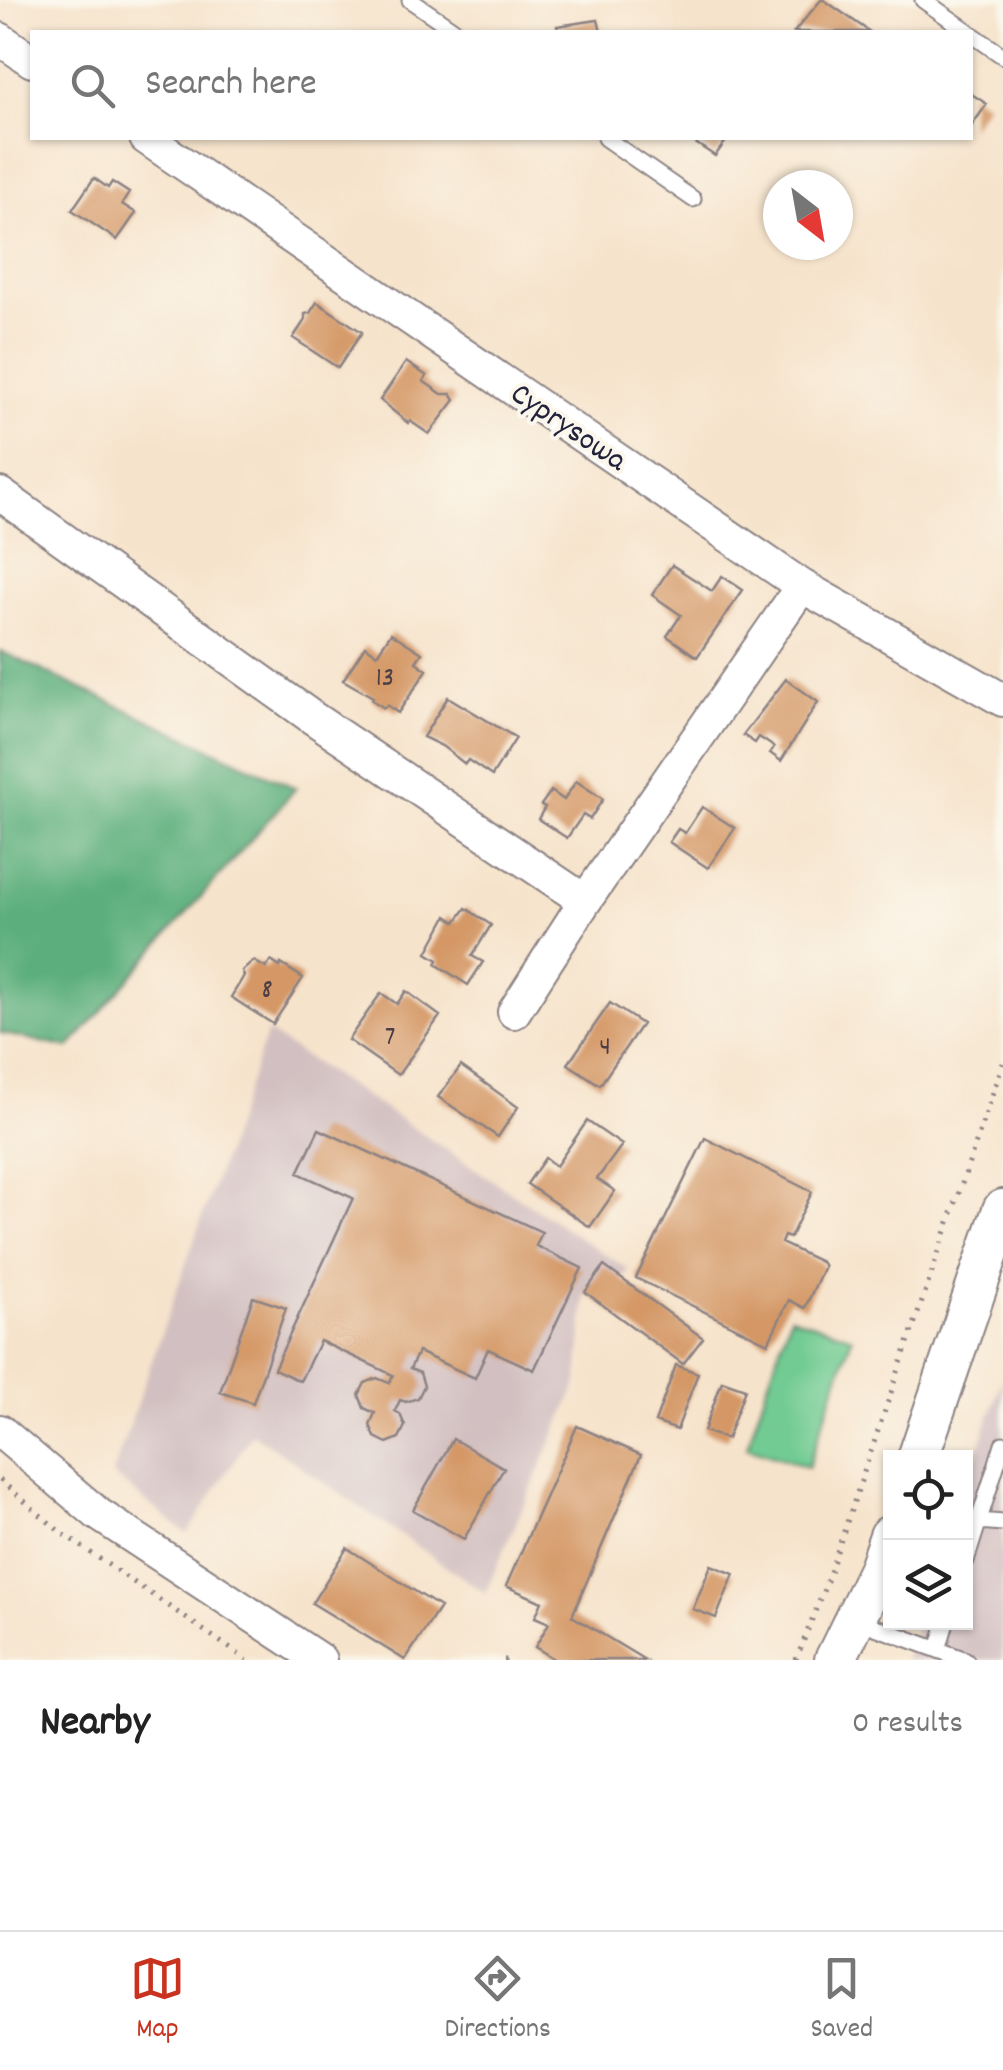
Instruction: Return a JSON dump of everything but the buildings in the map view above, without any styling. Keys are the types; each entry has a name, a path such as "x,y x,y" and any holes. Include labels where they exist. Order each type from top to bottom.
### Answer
{"street":[{"path":"0,39 30,60"},
{"name":"Cyprysowa","path":"149,140 802,586 1003,700"},
{"path":"0,494 314,718 585,901"},
{"path":"514,1012 585,901 802,586"},
{"path":"921,1450 1003,1210"},
{"path":"0,1431 98,1514 320,1660"},
{"path":"835,1660 888,1540"}],"lane":[{"path":"410,0 453,30"},
{"path":"923,0 966,30"},
{"path":"973,35 1003,56"},
{"path":"609,140 692,199"},
{"path":"972,1540 1003,1444"},
{"path":"978,1521 1003,1523"},
{"path":"856,1620 966,1660"},
{"path":"938,1650 944,1630"}],"path":[{"path":"796,1660 826,1584 1003,1063"},
{"path":"0,1480 59,1530 247,1660"}],"shaded area":[{"path":"267,1032 629,1270 621,1278 604,1266 585,1292 578,1383 485,1593 252,1433 187,1534 112,1475"},
{"path":"1003,1377 1003,1660 905,1660 916,1630 973,1630 973,1465"}],"green space":[{"path":"0,651 296,788 69,1048 0,1033"},
{"path":"790,1316 852,1337 808,1467 747,1447"}]}
